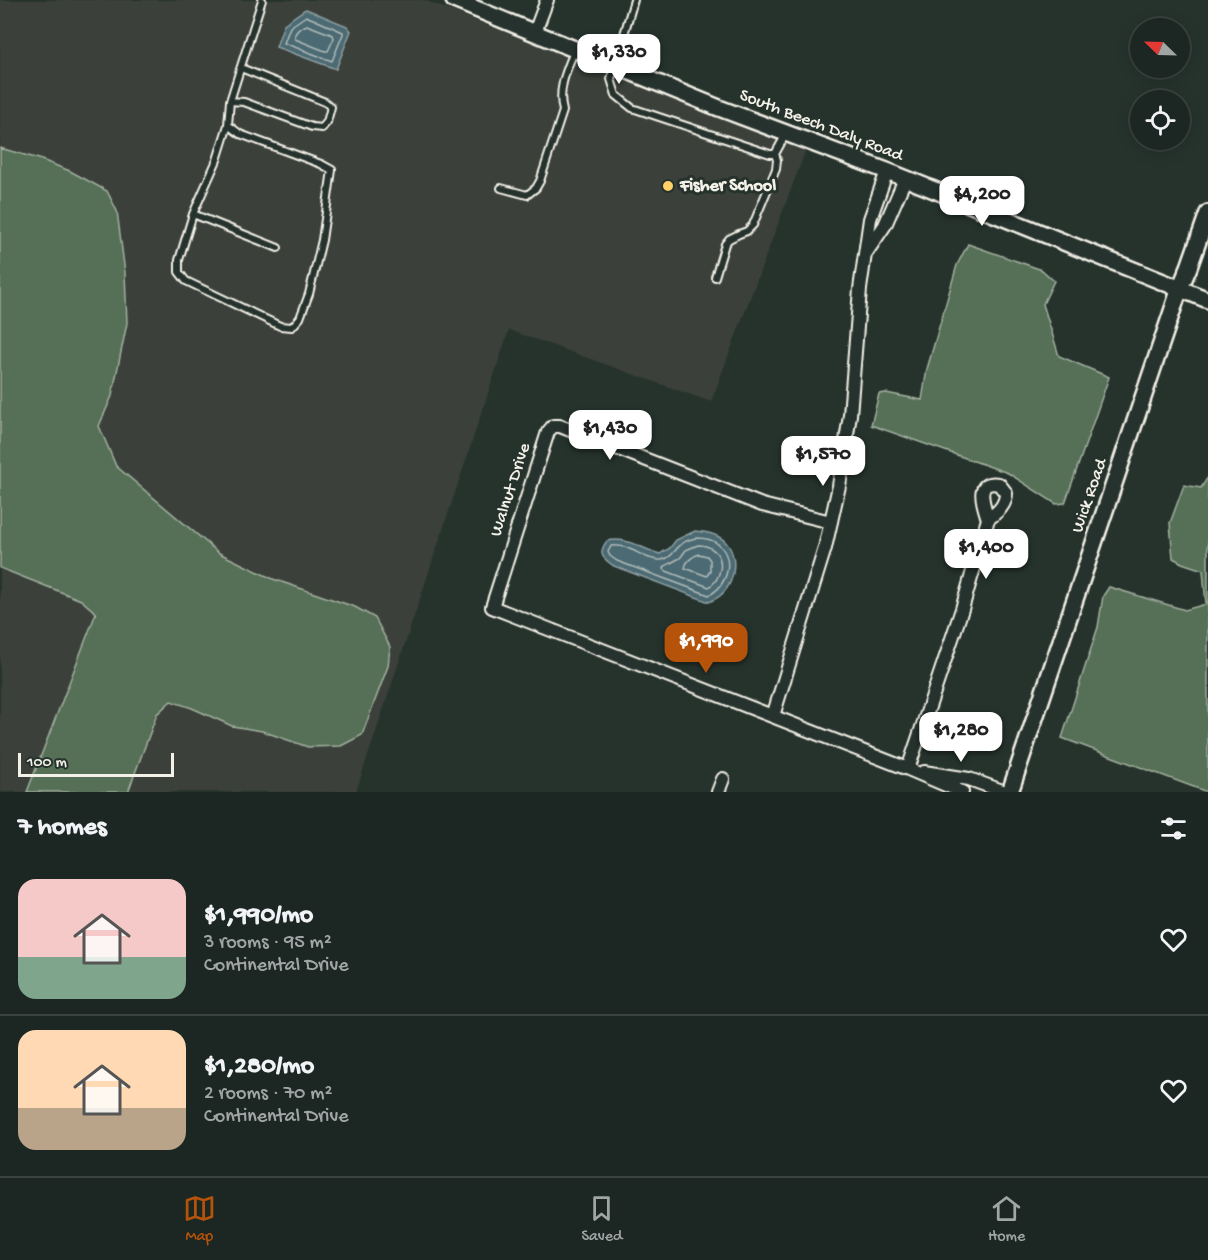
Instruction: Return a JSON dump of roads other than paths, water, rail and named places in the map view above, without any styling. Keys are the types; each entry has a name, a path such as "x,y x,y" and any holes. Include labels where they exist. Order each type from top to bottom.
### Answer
{"street":[{"name":"South Beech Daly Road","path":"454,0 1208,300"},
{"path":"535,32 547,0"},
{"path":"887,171 870,219 864,256 850,415 839,486 822,559 773,716 962,792"},
{"path":"864,256 885,225 905,179"},
{"name":"Wick Road","path":"1010,792 1180,288 1190,267 1208,213"},
{"name":"Walnut Drive","path":"773,716 492,607 548,432 553,426 560,426 762,505 831,522"},
{"path":"908,769 962,609 988,519"},
{"path":"908,769 969,779 1005,792"},
{"path":"718,792 723,779"}],"lane":[{"path":"228,125 240,134 332,170 322,240 309,294 300,318 292,327 280,326 186,282 179,272 179,260 193,213 217,160 228,125 230,101 262,0"},
{"path":"634,0 611,79 616,95 633,108 757,151 775,154"},
{"path":"501,188 527,195 536,188 540,181 563,111 561,103 563,82 575,49"},
{"path":"230,101 244,102 312,127 322,128 327,122 331,107 325,102 241,68"},
{"path":"775,154 786,133"},
{"path":"715,277 725,244 729,239 747,231 753,225 776,169 775,154"},
{"path":"193,213 278,248"}],"water":[{"path":"306,9 347,26 351,31 336,69 276,47 284,24"},
{"path":"695,531 719,537 726,542 733,556 733,573 727,589 709,602 614,566 602,553 607,541 621,540 660,554 670,548 676,540"}],"place":[{"name":"Fisher School","path":"668,186"}]}
